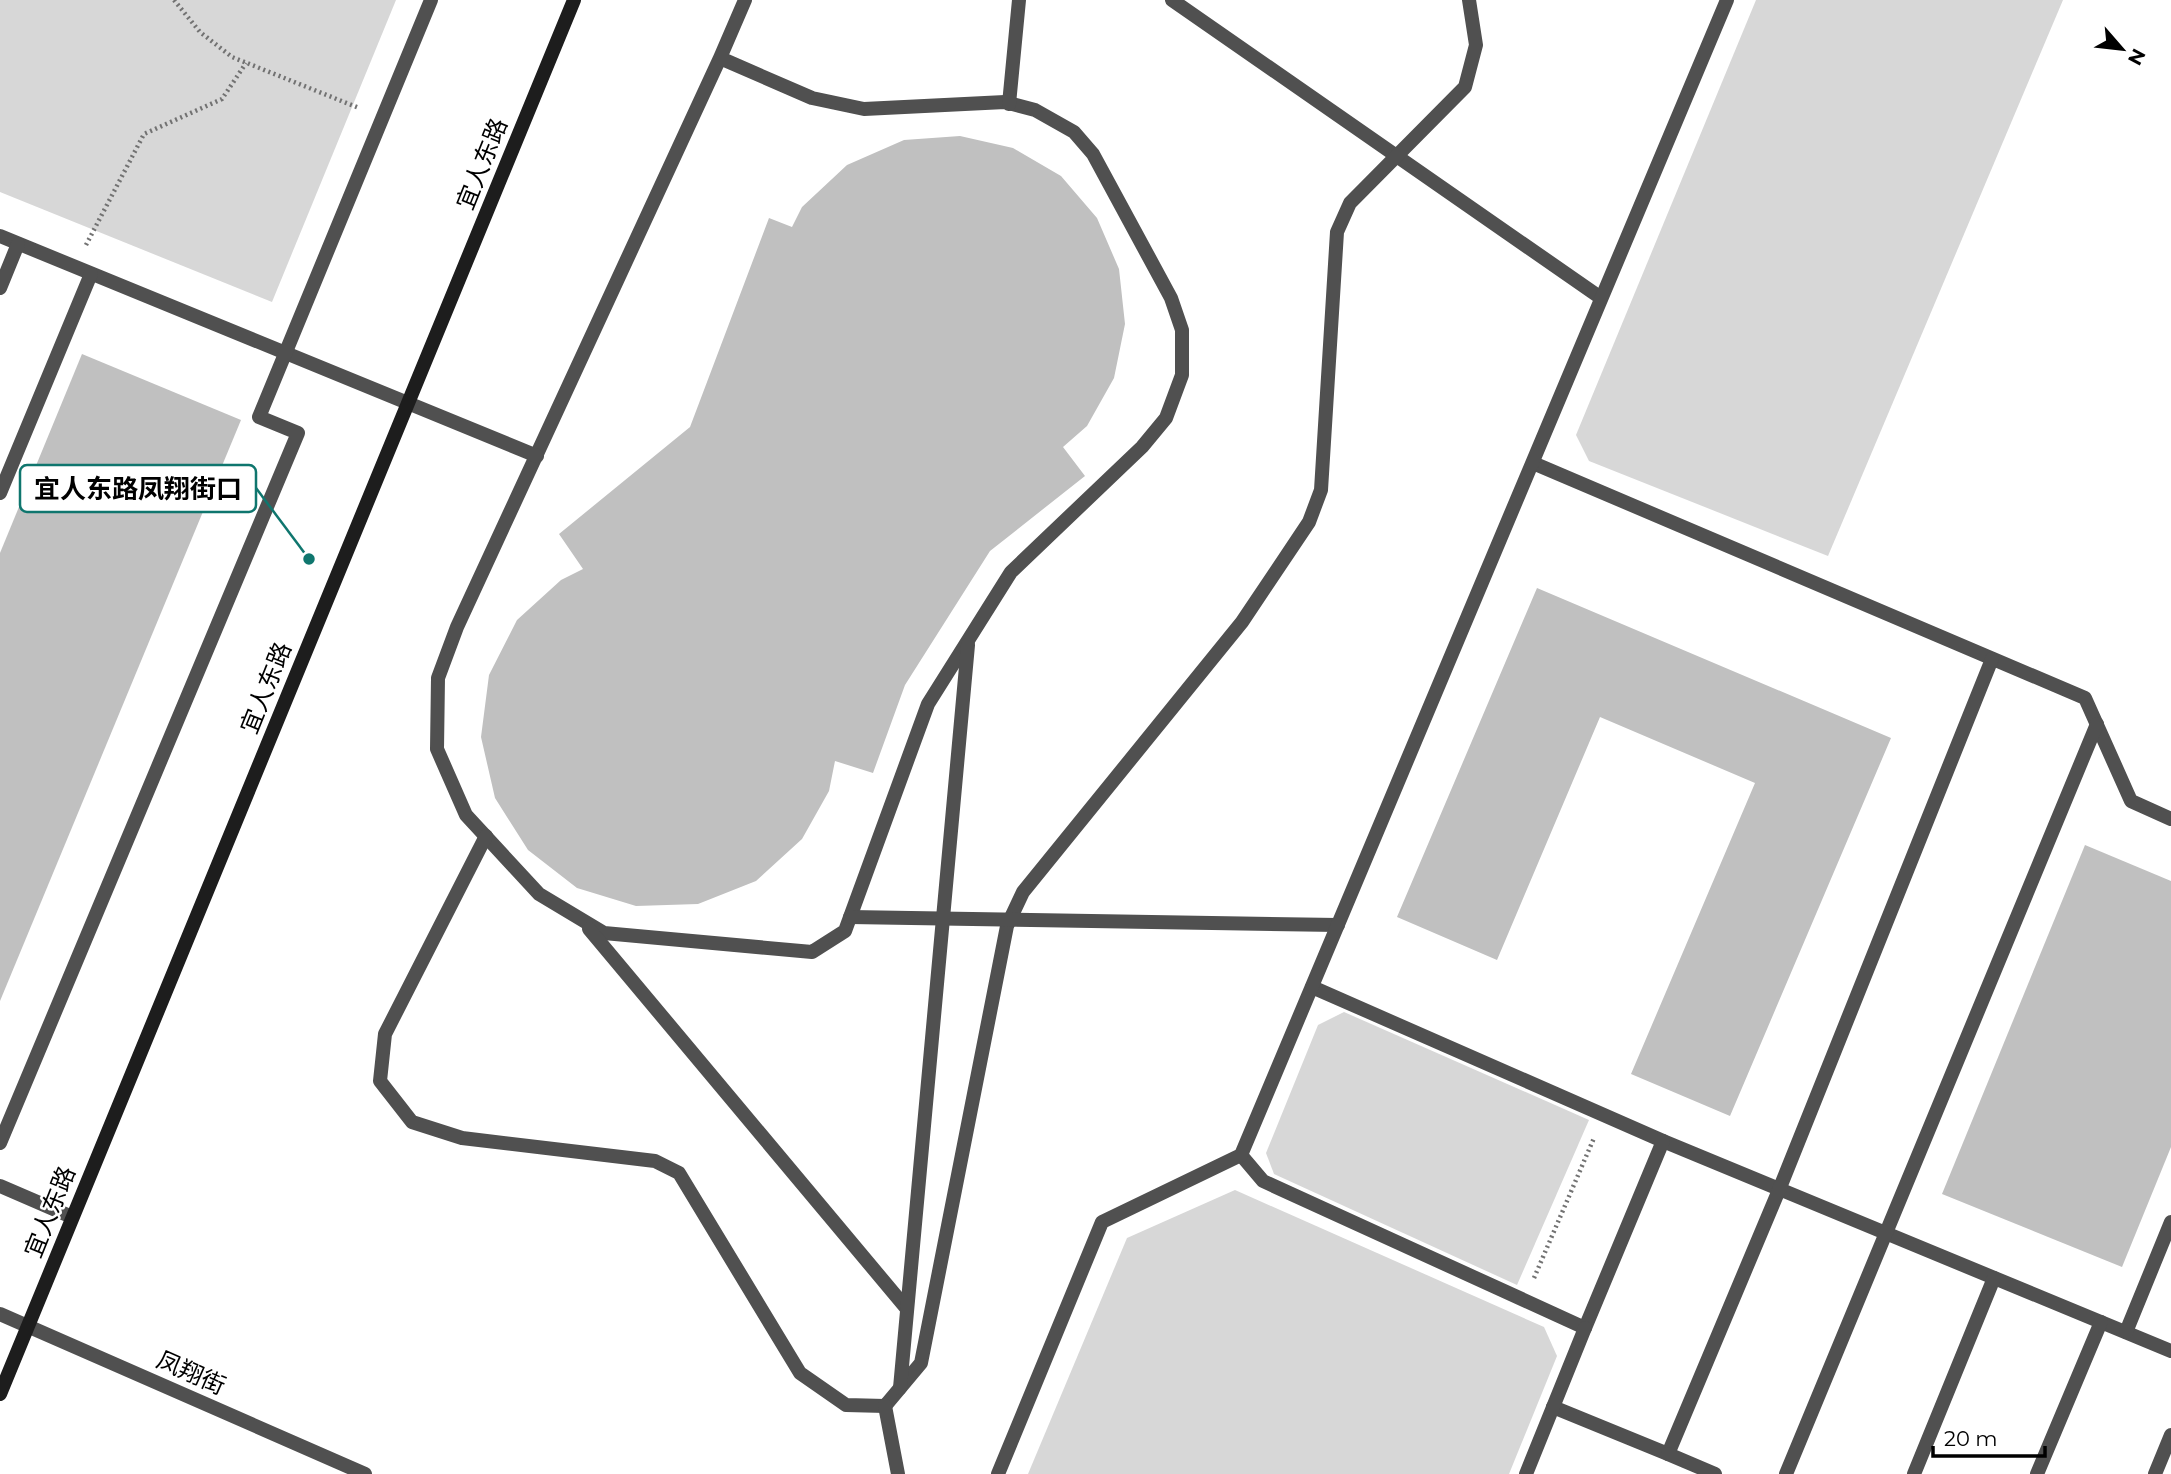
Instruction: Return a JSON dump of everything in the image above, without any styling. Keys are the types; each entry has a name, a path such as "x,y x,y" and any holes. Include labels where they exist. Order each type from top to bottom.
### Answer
{"street":[{"path":"0,1143 298,433 259,417 431,0"},
{"name":"宜人东路","path":"0,1394 574,0"},
{"path":"720,58 812,98 864,109 1009,104 1035,110 1074,132 1093,154 1171,298 1182,330 1182,374 1166,418 1142,447 1011,572 929,705 845,931 812,952 604,933 538,894 466,815 438,749 438,678 457,627 745,0"},
{"path":"1009,104 1019,0"},
{"path":"1172,0 1601,298"},
{"path":"898,1474 886,1406 921,1363 1010,920 1023,892 1242,622 1309,523 1321,490 1337,232 1350,203 1465,87 1476,45 1469,0"},
{"path":"998,1474 1102,1222 1241,1155 1727,0"},
{"path":"0,236 537,456"},
{"path":"0,288 18,244"},
{"path":"0,493 91,274"},
{"path":"1533,463 2085,698 2131,801 2171,819"},
{"path":"900,1388 968,640"},
{"path":"1668,1454 1779,1190 1992,659"},
{"path":"1786,1474 2096,724"},
{"path":"486,836 385,1034 380,1081 412,1122 463,1138 655,1161 679,1173 800,1373 846,1405 886,1406"},
{"path":"850,917 1338,925"},
{"path":"582,920 907,1309"},
{"path":"1312,987 1663,1141 2171,1351"},
{"path":"1526,1474 1663,1141"},
{"path":"1241,1155 1263,1181 1585,1328"},
{"path":"0,1186 72,1217"},
{"path":"2126,1332 2171,1222"},
{"path":"1914,1474 1994,1278"},
{"name":"凤翔街","path":"0,1314 365,1474"},
{"path":"2037,1474 2101,1322"},
{"path":"1553,1406 1715,1474"},
{"path":"2155,1474 2171,1435"}],"path":[{"path":"174,0 200,32 219,49 246,63 383,118"},
{"path":"74,267 144,134 222,99 246,63"},
{"path":"1524,1300 1604,1115"}],"shaded area":[{"path":"0,0 396,0 272,302 0,192"},
{"path":"1756,0 2063,0 1828,556 1589,461 1576,435"},
{"path":"1344,1012 1589,1120 1517,1285 1274,1174 1266,1153 1318,1025"},
{"path":"1235,1190 1544,1327 1557,1356 1509,1474 1028,1474 1127,1238"}],"building":[{"path":"960,136 1013,148 1061,176 1097,218 1119,269 1125,324 1114,378 1087,426 1063,447 1085,476 990,551 905,685 873,773 835,761 829,791 802,839 756,881 698,904 636,906 577,888 528,850 495,798 481,737 489,675 517,620 561,580 583,569 559,534 690,427 769,218 792,227 802,207 847,165 904,140"},
{"path":"82,354 241,420 0,1001 0,553"},
{"path":"1537,588 1891,738 1730,1116 1631,1074 1755,783 1600,717 1497,960 1397,917"},
{"path":"2085,845 2171,881 2171,1147 2122,1267 1942,1194"}],"place":[{"name":"宜人东路凤翔街口","path":"309,559"}]}
